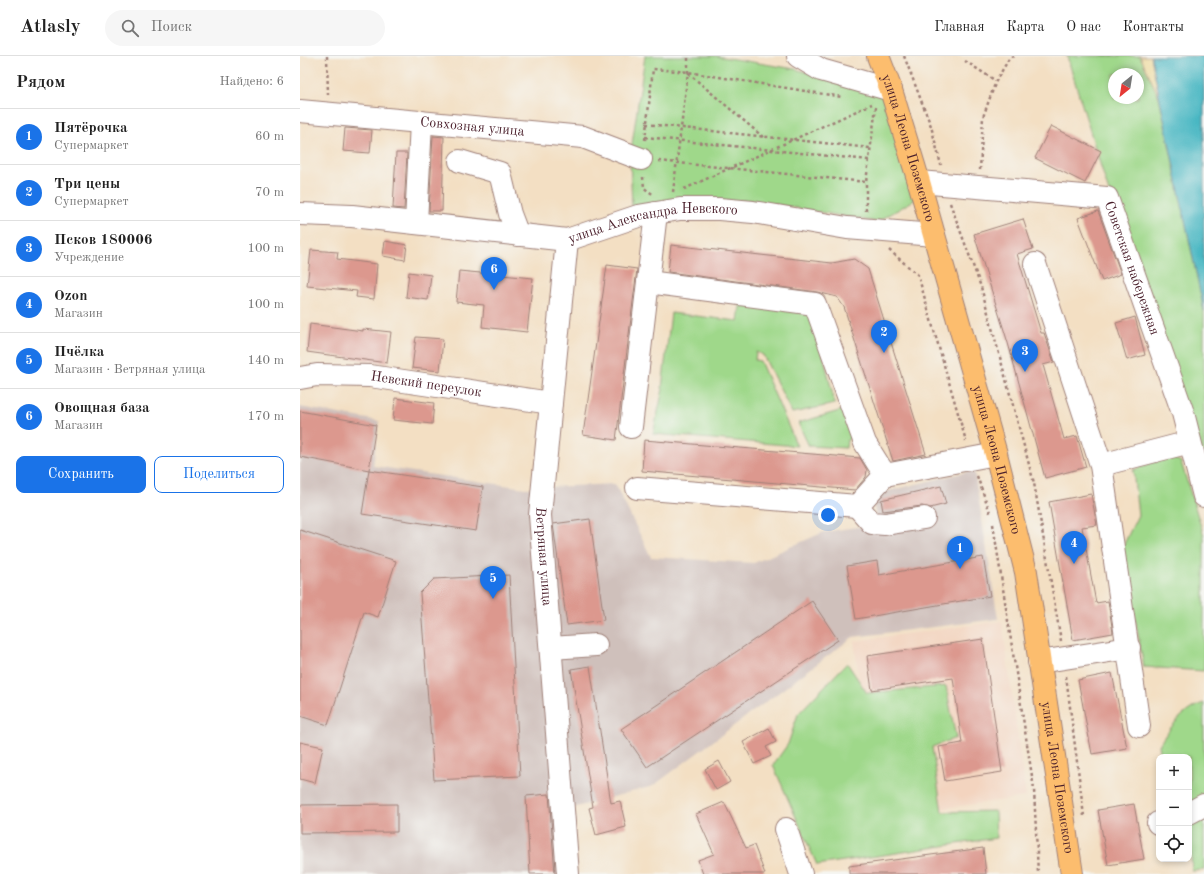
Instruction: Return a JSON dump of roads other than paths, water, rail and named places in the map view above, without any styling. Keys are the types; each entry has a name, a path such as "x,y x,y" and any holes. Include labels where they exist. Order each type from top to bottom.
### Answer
{"main road":[{"name":"улица Леона Поземского","path":"878,56 884,96 919,182 996,454 1026,572 1072,874"}],"street":[{"path":"798,56 821,70 884,96"},
{"name":"Совхозная улица","path":"300,111 584,137 641,159"},
{"path":"416,223 421,122"},
{"path":"460,161 500,173 510,214 518,235"},
{"name":"Советская набережная","path":"919,182 1107,198 1183,413 1204,496"},
{"name":"улица Александра Невского","path":"300,214 352,216 567,240 638,216 680,209 733,210 866,230 934,235"},
{"path":"631,427 656,213"},
{"name":"Ветряная улица","path":"567,240 540,515 568,874"},
{"path":"1035,264 1101,465 1129,648 1139,726"},
{"path":"648,282 815,304 865,443 885,475"},
{"name":"Невский переулок","path":"300,378 317,375 370,376 551,403"},
{"path":"1101,465 1190,442"},
{"path":"857,506 885,475 996,454"},
{"path":"637,488 857,506 872,523 885,524 924,518"},
{"path":"551,648 596,644"},
{"path":"1039,662 1129,648"},
{"path":"1192,811 1204,805"},
{"path":"786,829 801,874"}],"water":[{"path":"1151,56 1204,56 1204,311"}],"place":[{"name":"Овощная база","path":"494,290"},
{"name":"Три цены","path":"884,353"},
{"name":"Псков 180006","path":"1025,372"},
{"name":"Ozon","path":"1074,564"},
{"name":"Пятёрочка","path":"960,569"},
{"name":"Пчёлка","path":"493,599"}]}
